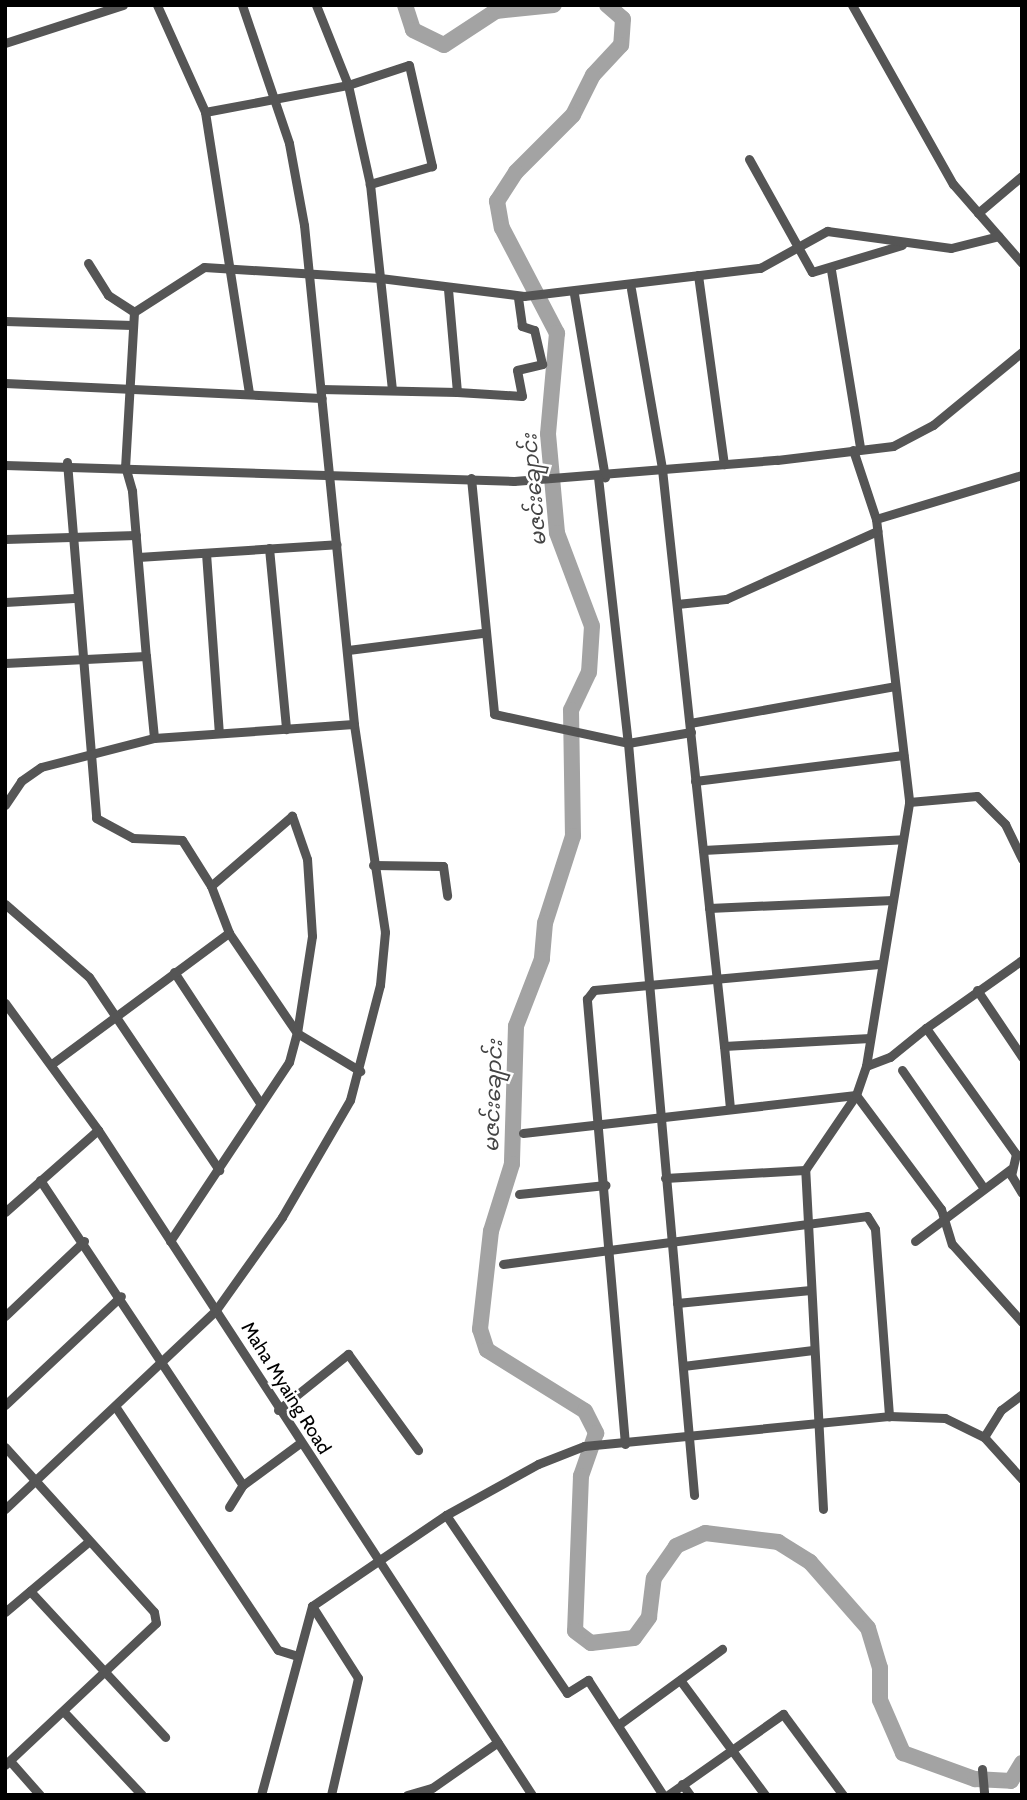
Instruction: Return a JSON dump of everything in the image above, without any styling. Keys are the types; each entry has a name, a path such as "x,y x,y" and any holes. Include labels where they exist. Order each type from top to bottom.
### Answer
{"street":[{"path":"5,43 122,5"},
{"path":"157,5 205,112 233,271 249,394"},
{"path":"5,1509 216,1310 333,1135 360,1071 373,1025 385,932 354,724 337,544 326,474 322,394 306,276 304,225 275,96 242,5"},
{"path":"316,5 348,85 370,184 392,389"},
{"path":"852,5 915,126 978,213 1022,263"},
{"path":"205,112 275,96 348,85 409,65 432,166 370,184"},
{"path":"749,159 802,248 812,272 831,270 902,245"},
{"path":"978,213 1022,176"},
{"path":"698,274 702,279 760,268 802,248 827,231 877,235 902,245 951,248 999,236"},
{"path":"88,263 108,295 134,312"},
{"path":"154,738 136,536 125,467 134,312 200,269 380,278 448,289 521,296 631,289 698,274"},
{"path":"822,1509 805,1170 856,1095 866,1066 909,802 876,519 857,449 831,270"},
{"path":"698,274 723,464"},
{"path":"448,289 457,392"},
{"path":"631,289 662,469 730,1108"},
{"path":"574,294 602,477 694,1495"},
{"path":"5,383 249,394 322,394 392,389 522,397 517,370 542,364 534,330 522,326 521,296"},
{"path":"5,321 132,325"},
{"path":"5,465 67,463 279,478 326,474 514,481 602,477 893,446 933,425 1022,352"},
{"path":"67,463 69,537 96,818 133,838 182,839 211,886 229,933 297,1033 360,1071"},
{"path":"876,519 1022,475"},
{"path":"471,478 482,633 494,714 628,743 691,727 895,686"},
{"path":"677,604 726,599 877,531"},
{"path":"5,539 136,536"},
{"path":"138,557 337,544"},
{"path":"269,548 286,729"},
{"path":"206,552 219,733"},
{"path":"5,602 74,598"},
{"path":"348,650 482,633"},
{"path":"5,663 146,656"},
{"path":"5,805 21,781 41,768 154,738 354,724"},
{"path":"695,781 903,755"},
{"path":"909,802 976,796 1006,824 1022,859"},
{"path":"170,1241 289,1062 297,1033 312,936 306,859 292,816 211,886"},
{"path":"703,850 903,839"},
{"path":"373,865 443,866 447,896"},
{"path":"709,908 893,900"},
{"path":"5,904 89,977 219,1170"},
{"path":"53,1063 229,933"},
{"path":"866,1066 890,1057 977,989 1022,960"},
{"path":"624,1444 606,1185 587,999 593,990 648,988 716,978 882,964"},
{"path":"174,972 260,1103"},
{"path":"977,989 1022,1058"},
{"name":"Maha Myaing Road","path":"5,1003 53,1063 98,1130 278,1410 533,1795"},
{"path":"915,1241 943,1217 1011,1169 1016,1154 926,1028"},
{"path":"724,1046 870,1038"},
{"path":"902,1070 984,1187"},
{"path":"523,1133 659,1114 856,1095"},
{"path":"856,1095 943,1217 952,1244 1022,1322"},
{"path":"5,1212 98,1130"},
{"path":"1011,1169 1022,1193"},
{"path":"665,1178 805,1170"},
{"path":"40,1180 121,1296 243,1485"},
{"path":"519,1194 606,1185"},
{"path":"503,1264 611,1247 858,1216 873,1221 889,1416"},
{"path":"5,1316 84,1241"},
{"path":"677,1303 810,1290"},
{"path":"5,1405 121,1296"},
{"path":"683,1366 813,1350"},
{"path":"278,1410 348,1354 418,1450"},
{"path":"984,1437 1001,1410 1022,1394"},
{"path":"115,1406 278,1650 298,1656"},
{"path":"261,1795 312,1606 446,1515 538,1464 584,1446 690,1440 889,1416 946,1418 984,1437 1022,1479"},
{"path":"229,1507 243,1485 300,1443"},
{"path":"5,1447 154,1612 156,1623 107,1675 7,1763 40,1795"},
{"path":"446,1515 567,1693 588,1680 665,1795 730,1747 783,1714 843,1795"},
{"path":"5,1612 88,1542"},
{"path":"30,1591 165,1737"},
{"path":"312,1606 358,1678 331,1795"},
{"path":"618,1726 722,1650"},
{"path":"680,1680 765,1795"},
{"path":"65,1713 142,1795"},
{"path":"407,1795 434,1791 498,1742"},
{"path":"982,1769 984,1794"},
{"path":"682,1784 690,1795"}],"waterway":[{"name":"မဇင်းချောင်း","path":"405,5 413,30 444,45 496,11 554,5"},
{"name":"မဇင်းချောင်း","path":"607,5 623,19 621,45 593,75 573,115 516,172 497,201 502,228 557,333 548,434 557,533 592,626 589,672 571,710 573,836 545,923 542,959 516,1026 512,1164 491,1231 480,1329 487,1350 585,1411 596,1433 581,1476 575,1631 591,1643 634,1638 649,1617 654,1578 676,1546 705,1533 778,1542 810,1562 868,1628 880,1668 880,1700 903,1753 975,1779 1011,1781 1022,1763"}]}
